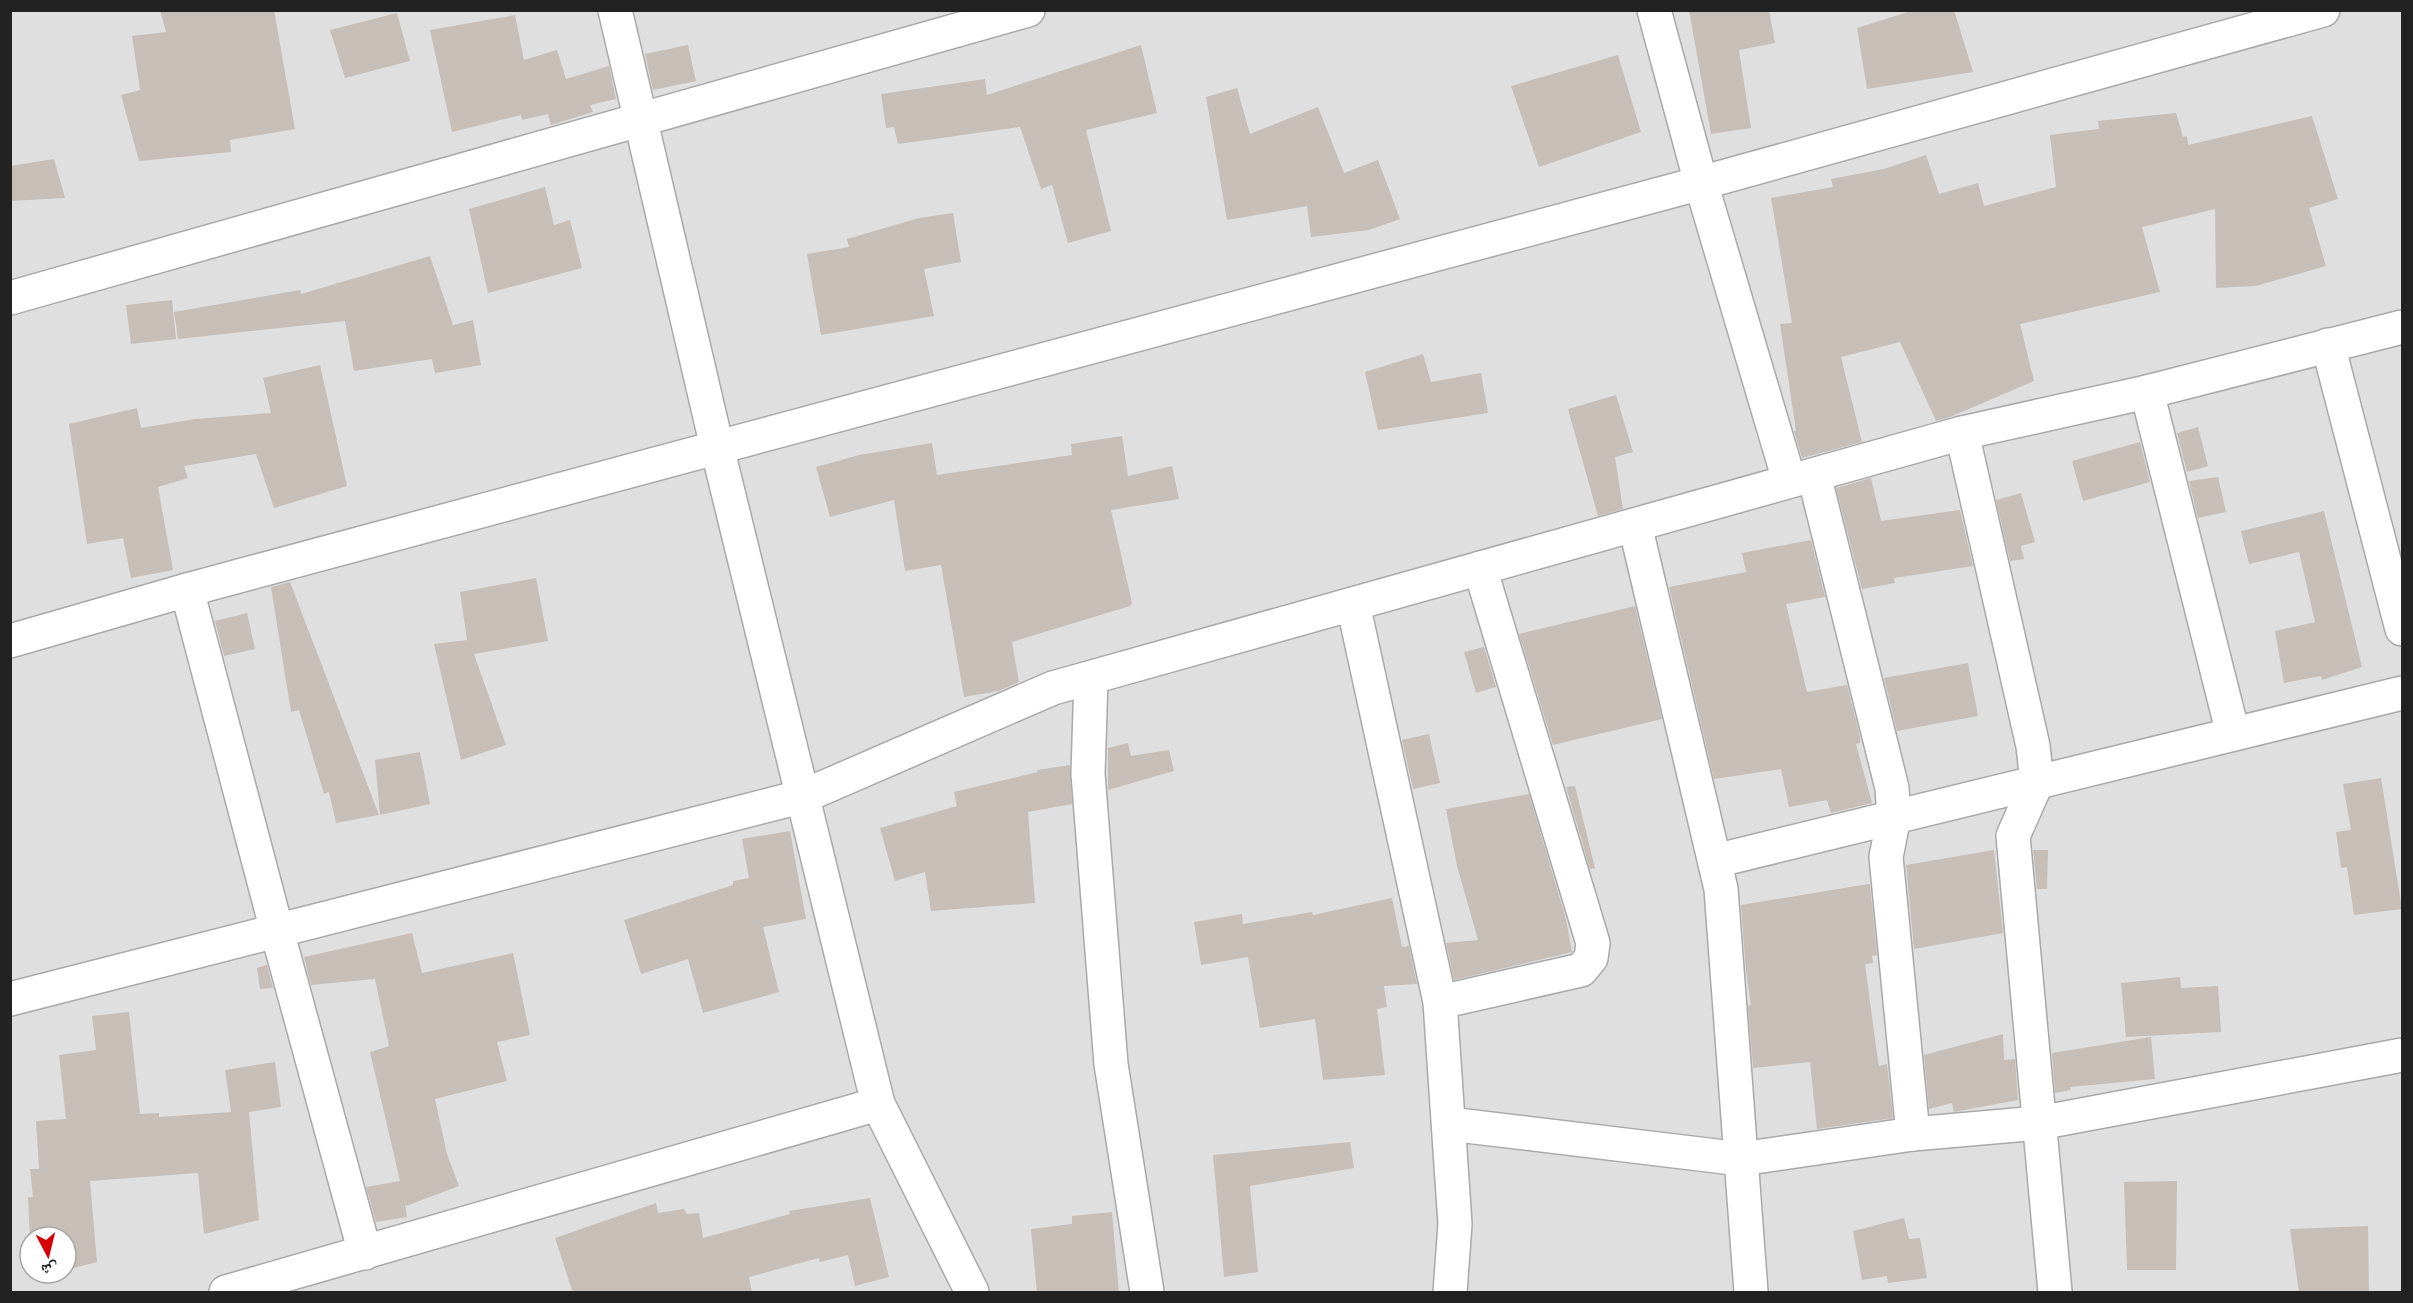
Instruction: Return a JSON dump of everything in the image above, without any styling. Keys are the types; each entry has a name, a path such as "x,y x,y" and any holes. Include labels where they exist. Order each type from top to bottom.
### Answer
{"street":[{"path":"615,10 717,447 878,1104 972,1293"},
{"path":"10,298 641,122 1028,10"},
{"path":"1654,10 1701,183 1802,477 1889,769 1894,817 1886,856 1913,1134"},
{"path":"10,641 187,590 1701,183 2323,10"},
{"path":"10,999 804,796 1053,688 1962,433 2147,392 2403,327"},
{"path":"2328,345 2403,629"},
{"path":"2147,392 2233,734"},
{"path":"1962,433 2033,746 2037,782 2013,836 2055,1293"},
{"path":"1635,525 1721,889 1751,1293"},
{"path":"1440,1002 1581,970 1591,958 1593,943 1480,568"},
{"path":"187,590 365,1253"},
{"path":"1353,604 1440,1002 1455,1224 1450,1293"},
{"path":"1091,678 1088,774 1111,1064 1147,1293"},
{"path":"1715,861 2403,693"},
{"path":"1449,1124 1741,1159 1913,1134 2039,1123 2403,1055"},
{"path":"226,1293 878,1104"}],"shaded area":[{"path":"10,11 2402,11 2402,1292 11,1292"}],"building":[{"path":"160,10 274,10 295,129 230,140 231,152 139,161 121,95 140,90 132,36 166,32"},
{"path":"1689,10 1769,10 1775,43 1739,50 1751,128 1711,134"},
{"path":"1914,10 1954,10 1973,72 1867,89 1857,28"},
{"path":"397,13 410,61 345,78 330,30"},
{"path":"515,15 524,60 557,50 566,79 609,66 616,99 590,105 593,112 551,125 548,114 522,120 521,115 452,132 430,30"},
{"path":"688,45 696,81 653,90 645,54"},
{"path":"1141,45 1157,113 1086,130 1111,231 1068,243 1052,185 1041,189 1020,127 898,144 894,127 886,128 881,94 985,79 987,95"},
{"path":"1618,55 1641,132 1539,167 1511,86"},
{"path":"1237,88 1250,134 1318,107 1344,173 1378,160 1400,219 1369,230 1311,237 1307,206 1227,220 1206,97"},
{"path":"2176,113 2183,137 2187,136 2188,145 2312,116 2338,199 2309,208 2326,266 2256,286 2216,288 2215,209 2142,227 2160,292 2020,324 2034,381 1936,421 1900,342 1841,357 1862,442 1802,458 1794,431 1796,431 1780,324 1792,323 1771,198 1833,187 1831,179 1884,169 1926,155 1939,194 1978,183 1984,206 2056,187 2050,135 2099,129 2098,121"},
{"path":"54,159 65,198 10,201 10,166"},
{"path":"545,187 554,225 570,220 582,268 488,293 469,209"},
{"path":"953,213 961,262 924,269 934,316 821,335 807,254 849,247 847,239 919,218"},
{"path":"430,256 453,325 473,320 481,365 435,373 432,359 354,371 345,321 178,339 174,312 300,290 301,294"},
{"path":"172,300 176,339 131,344 126,305"},
{"path":"1423,354 1431,382 1481,373 1488,413 1378,430 1365,372"},
{"path":"320,365 347,486 274,508 256,454 184,466 188,478 158,487 173,570 131,578 123,538 87,544 69,424 137,408 141,428 195,419 271,413 263,378"},
{"path":"1616,395 1633,452 1615,457 1623,509 1598,516 1568,409"},
{"path":"2198,427 2208,466 2187,472 2177,433"},
{"path":"1122,436 1128,476 1172,466 1179,499 1111,510 1132,603 1130,606 1012,642 1019,682 998,691 964,697 941,565 905,571 894,500 830,517 816,467 859,455 932,443 937,475 1072,455 1071,444"},
{"path":"2140,442 2150,482 2083,501 2072,461"},
{"path":"2218,477 2226,512 2198,518 2189,481"},
{"path":"1871,478 1881,521 1960,510 1973,566 1894,578 1895,583 1862,589 1836,488"},
{"path":"2021,493 2035,542 2021,546 2024,559 2010,561 1996,500"},
{"path":"2324,511 2362,667 2322,680 2321,676 2284,683 2275,631 2315,622 2299,552 2249,564 2241,531"},
{"path":"1811,540 1825,597 1786,604 1807,692 1847,685 1860,737 1860,743 1856,744 1872,803 1831,813 1827,800 1789,807 1781,769 1714,779 1669,587 1746,572 1742,553"},
{"path":"536,578 548,641 474,654 506,745 461,760 434,644 467,640 460,592"},
{"path":"290,582 379,815 336,823 329,792 324,794 299,710 291,712 271,587"},
{"path":"1635,606 1662,719 1553,745 1519,634"},
{"path":"247,613 255,649 224,656 215,621"},
{"path":"1484,647 1496,687 1476,693 1464,652"},
{"path":"1968,663 1978,716 1897,731 1884,678"},
{"path":"1429,734 1440,783 1413,789 1402,740"},
{"path":"1128,743 1131,756 1169,750 1174,771 1108,790 1108,748"},
{"path":"420,752 430,804 380,815 375,760"},
{"path":"1070,765 1072,804 1028,812 1035,903 931,911 925,872 895,881 880,828 957,806 954,792 1038,772 1037,770"},
{"path":"2381,778 2402,909 2354,915 2347,867 2341,868 2336,832 2351,830 2343,784"},
{"path":"1575,786 1595,868 1590,869 1566,787"},
{"path":"1529,794 1566,919 1572,952 1454,980 1446,943 1478,940 1457,866 1446,809"},
{"path":"790,831 806,919 763,927 779,992 703,1013 688,959 641,974 624,920 733,885 733,881 749,878 742,839"},
{"path":"1994,850 2003,933 1914,949 1906,865"},
{"path":"2033,850 2048,850 2047,889 2037,889"},
{"path":"1870,884 1877,955 1872,956 1873,963 1865,964 1879,1066 1887,1064 1893,1118 1817,1129 1810,1062 1753,1068 1748,1006 1751,1005 1741,905"},
{"path":"1392,898 1402,947 1409,946 1417,984 1384,986 1387,1007 1377,1009 1385,1075 1323,1080 1315,1019 1260,1028 1248,957 1201,965 1194,922 1242,914 1243,924 1312,912 1313,915"},
{"path":"412,933 422,973 513,953 530,1035 497,1042 507,1081 435,1099 447,1154 459,1186 406,1206 404,1198 407,1217 376,1222 366,1187 400,1181 370,1052 389,1046 375,979 311,985 304,957"},
{"path":"267,965 273,988 260,989 257,968"},
{"path":"2180,977 2181,988 2218,986 2221,1032 2126,1037 2121,983"},
{"path":"129,1012 140,1114 159,1113 159,1117 231,1112 225,1070 275,1062 281,1107 249,1112 259,1220 204,1234 198,1173 90,1181 97,1262 78,1267 78,1225 29,1225 28,1197 33,1197 30,1169 39,1169 36,1121 66,1119 59,1055 96,1050 92,1016"},
{"path":"2003,1034 2004,1060 2015,1059 2018,1100 1954,1112 1952,1103 1929,1109 1924,1055"},
{"path":"2151,1037 2155,1079 2070,1087 2071,1090 2055,1093 2052,1053"},
{"path":"1350,1142 1354,1168 1250,1186 1258,1272 1224,1277 1213,1155"},
{"path":"2177,1181 2176,1270 2127,1270 2124,1182"},
{"path":"870,1198 889,1277 855,1286 848,1255 820,1262 819,1258 749,1277 752,1293 573,1293 555,1238 656,1203 658,1213 684,1209 687,1214 699,1213 703,1238 790,1214 789,1211"},
{"path":"1112,1212 1119,1293 1037,1293 1031,1229 1072,1224 1072,1216"},
{"path":"1904,1218 1909,1239 1920,1238 1927,1278 1888,1283 1887,1276 1862,1280 1853,1231"},
{"path":"2368,1226 2369,1293 2299,1293 2290,1229"}]}
